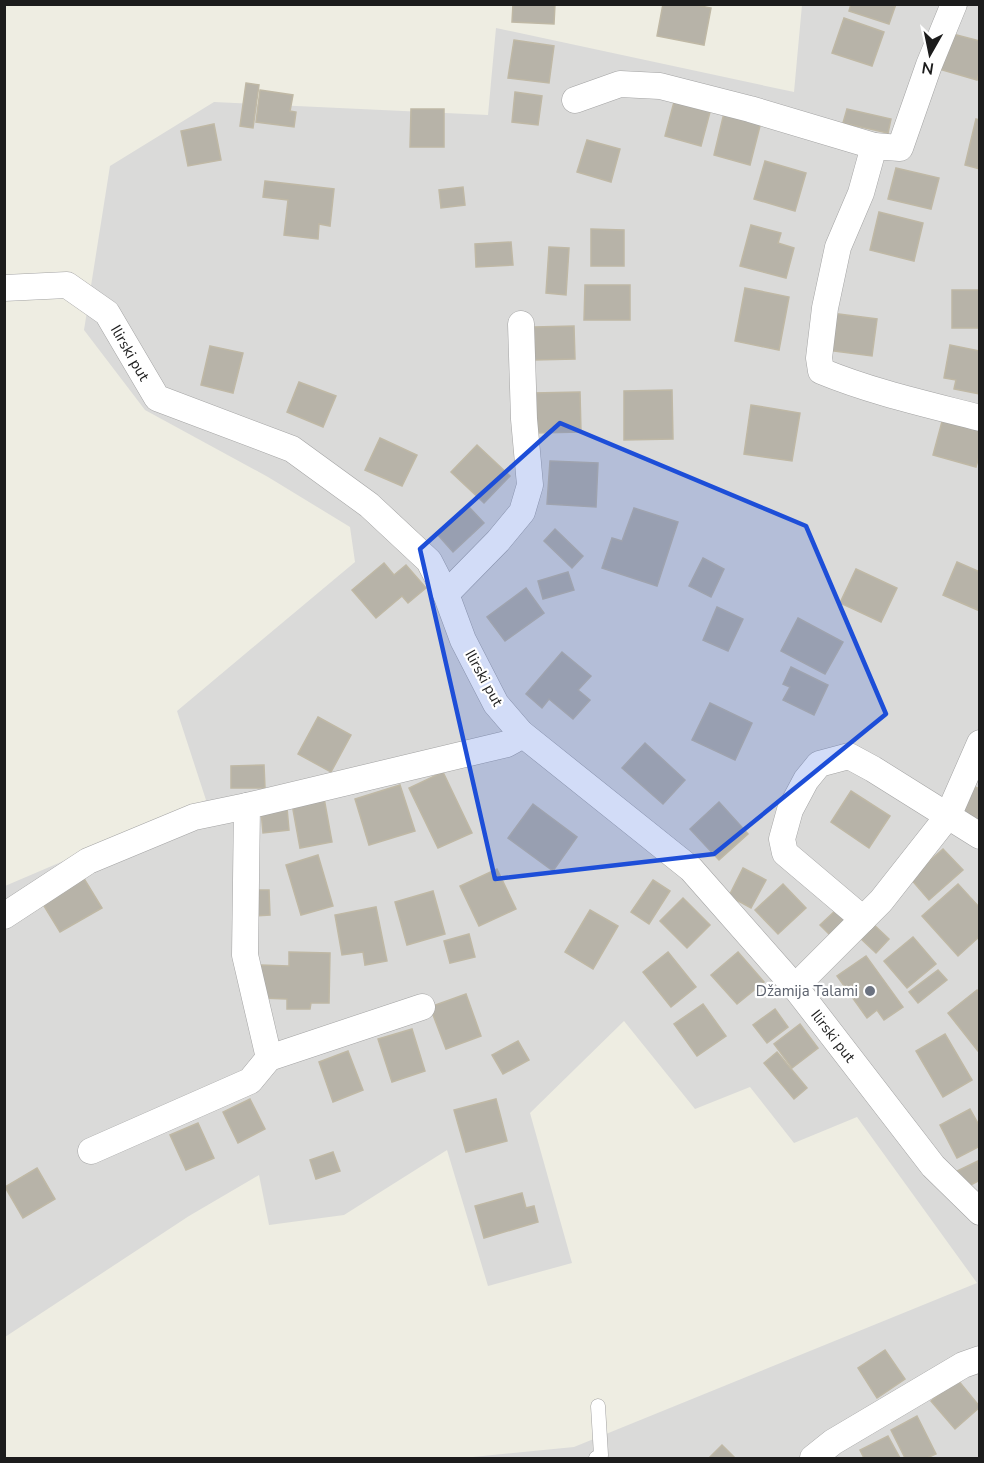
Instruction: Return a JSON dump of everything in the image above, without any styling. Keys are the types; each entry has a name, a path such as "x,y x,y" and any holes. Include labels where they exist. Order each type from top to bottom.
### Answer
{"street":[{"path":"575,100 620,84 660,86 750,109 874,146 900,148 929,65 954,4"},
{"path":"874,146 861,193 838,247 825,308 819,358 821,371 884,393 980,418"},
{"name":"Ilirski put","path":"4,288 67,285 107,313 157,398 292,449 369,505 429,561 446,594 463,640 496,704 521,733 691,869 795,987 933,1166 980,1212"},
{"path":"446,594 498,541 522,512 530,486 524,419 521,324"},
{"path":"4,916 88,861 194,817 507,744 521,733"},
{"path":"795,987 881,901 948,816 980,743"},
{"path":"863,919 785,853 782,839 790,810 806,780 819,764 849,756 980,836"},
{"path":"247,806 245,955 269,1058"},
{"path":"91,1151 250,1081 269,1058 422,1008"},
{"path":"813,1458 832,1442 963,1365 980,1359"}],"lane":[{"path":"596,1458 601,1455 598,1406"}],"highlighted area":[{"path":"560,423 806,526 886,714 714,854 495,879 420,549"}],"shaded area":[{"path":"802,5 979,5 979,1458 463,1458 574,1447 977,1283 857,1117 794,1143 750,1087 695,1109 624,1021 530,1113 572,1263 488,1286 447,1150 344,1215 269,1225 259,1175 189,1216 5,1337 5,886 206,800 177,711 355,562 350,527 268,477 145,410 84,330 110,166 214,102 488,115 496,28 794,92"}],"building":[{"path":"513,4 555,4 554,24 512,22"},
{"path":"663,4 691,4 711,8 704,45 657,36"},
{"path":"851,4 896,4 889,24 849,11"},
{"path":"844,18 884,32 872,66 832,53"},
{"path":"949,33 980,41 980,70 977,80 939,69"},
{"path":"514,40 554,46 549,83 508,78"},
{"path":"246,83 259,85 253,128 240,126"},
{"path":"260,90 293,95 290,111 296,112 294,127 256,122"},
{"path":"515,92 542,96 538,125 512,122"},
{"path":"674,102 710,112 701,146 665,136"},
{"path":"411,109 444,109 444,147 410,147"},
{"path":"847,109 891,119 888,133 843,123"},
{"path":"724,113 761,122 750,165 714,155"},
{"path":"976,119 980,120 980,169 965,165"},
{"path":"214,124 221,160 188,166 181,131"},
{"path":"587,140 620,149 611,182 577,172"},
{"path":"765,161 806,173 795,211 754,199"},
{"path":"896,168 939,178 931,209 888,199"},
{"path":"265,181 334,189 330,226 319,224 318,239 284,235 288,200 263,197"},
{"path":"463,187 465,205 441,208 439,190"},
{"path":"879,212 923,223 914,261 870,250"},
{"path":"751,225 781,233 778,243 794,248 786,278 740,266"},
{"path":"591,229 624,230 624,266 591,266"},
{"path":"511,242 513,265 476,267 475,244"},
{"path":"549,247 569,248 566,295 546,293"},
{"path":"585,285 630,285 630,320 584,320"},
{"path":"745,288 789,297 779,350 735,341"},
{"path":"952,290 980,290 980,328 952,328"},
{"path":"831,313 877,319 872,356 827,350"},
{"path":"574,326 575,359 534,360 534,327"},
{"path":"950,345 980,351 980,394 954,389 956,380 944,378"},
{"path":"210,346 243,353 233,393 201,385"},
{"path":"299,382 336,396 323,427 287,412"},
{"path":"672,390 673,439 624,440 624,391"},
{"path":"580,392 581,432 535,433 533,393"},
{"path":"751,405 800,413 792,461 744,454"},
{"path":"943,418 980,428 980,453 976,467 933,455"},
{"path":"380,438 417,455 402,486 365,470"},
{"path":"477,445 510,476 484,503 451,472"},
{"path":"550,461 598,463 596,507 547,504"},
{"path":"469,507 484,523 453,552 438,535"},
{"path":"634,508 678,522 657,586 602,568 612,538 622,541"},
{"path":"555,529 583,556 572,568 544,541"},
{"path":"703,558 724,569 711,597 689,586"},
{"path":"957,562 980,572 980,611 943,595"},
{"path":"384,563 394,575 406,565 426,588 408,603 402,596 376,618 352,590"},
{"path":"856,569 897,588 881,622 840,603"},
{"path":"568,572 574,590 543,599 538,581"},
{"path":"526,588 544,613 505,641 487,617"},
{"path":"717,607 743,619 728,651 703,640"},
{"path":"798,618 843,642 825,674 781,651"},
{"path":"562,652 591,676 578,690 590,700 573,719 549,699 542,708 526,694"},
{"path":"791,667 828,685 814,715 783,700 790,687 783,684"},
{"path":"710,703 752,723 735,760 692,740"},
{"path":"318,717 351,735 331,772 298,754"},
{"path":"645,743 685,780 663,804 622,768"},
{"path":"264,765 265,788 231,788 231,766"},
{"path":"443,772 472,833 438,848 409,788"},
{"path":"400,785 415,831 369,845 355,799"},
{"path":"970,785 980,789 980,821 959,812"},
{"path":"851,791 890,816 869,848 831,822"},
{"path":"324,798 332,842 300,848 292,804"},
{"path":"719,802 748,834 719,860 690,829"},
{"path":"533,804 577,837 553,871 508,838"},
{"path":"287,808 289,830 263,833 261,811"},
{"path":"943,849 963,870 929,900 910,878"},
{"path":"318,855 333,906 301,915 286,865"},
{"path":"743,868 766,880 751,908 729,896"},
{"path":"497,869 516,909 479,926 460,886"},
{"path":"83,877 102,908 60,932 41,901"},
{"path":"653,880 670,891 649,924 631,912"},
{"path":"783,884 806,908 778,934 755,910"},
{"path":"958,884 980,908 980,936 958,956 922,916"},
{"path":"253,890 269,890 270,915 254,916"},
{"path":"433,891 445,934 407,945 395,902"},
{"path":"683,898 710,925 687,948 660,921"},
{"path":"376,907 387,961 365,965 363,952 342,955 335,915"},
{"path":"837,909 847,919 830,935 820,925"},
{"path":"590,910 618,926 593,969 565,952"},
{"path":"872,923 889,939 876,953 859,937"},
{"path":"469,934 475,957 450,963 444,941"},
{"path":"913,937 936,964 907,988 884,961"},
{"path":"289,952 330,953 329,1003 311,1003 310,1009 287,1009 287,999 261,998 261,965 289,966"},
{"path":"668,952 696,987 671,1007 643,972"},
{"path":"738,952 764,982 737,1004 711,975"},
{"name":"Džamija Talami","path":"866,956 903,1007 884,1020 877,1010 867,1018 837,976"},
{"path":"938,970 947,980 918,1003 909,992"},
{"path":"977,990 980,994 980,1050 978,1051 948,1013"},
{"path":"466,994 481,1036 446,1049 430,1007"},
{"path":"703,1004 726,1036 697,1056 674,1024"},
{"path":"775,1009 788,1027 767,1043 753,1025"},
{"path":"800,1024 818,1048 792,1068 774,1044"},
{"path":"412,1029 425,1071 392,1082 378,1039"},
{"path":"945,1034 972,1080 943,1097 916,1051"},
{"path":"518,1041 529,1060 503,1074 492,1055"},
{"path":"348,1051 363,1090 333,1102 319,1062"},
{"path":"777,1052 807,1088 794,1099 764,1063"},
{"path":"250,1099 265,1129 238,1143 223,1112"},
{"path":"496,1099 507,1141 466,1152 454,1110"},
{"path":"970,1109 980,1127 980,1146 957,1158 940,1125"},
{"path":"198,1123 214,1158 186,1170 170,1135"},
{"path":"333,1152 340,1171 316,1179 310,1160"},
{"path":"978,1161 980,1180 965,1188 957,1171"},
{"path":"37,1168 55,1199 23,1218 5,1187"},
{"path":"522,1193 526,1208 534,1206 538,1222 484,1238 475,1206"},
{"path":"885,1350 905,1379 877,1398 858,1368"},
{"path":"957,1379 980,1407 955,1429 931,1401"},
{"path":"917,1416 936,1454 927,1458 905,1458 891,1430"},
{"path":"888,1436 900,1458 864,1458 860,1450"},
{"path":"722,1445 735,1458 709,1458"}],"place":[{"name":"Džamija Talami","path":"870,991"}]}
